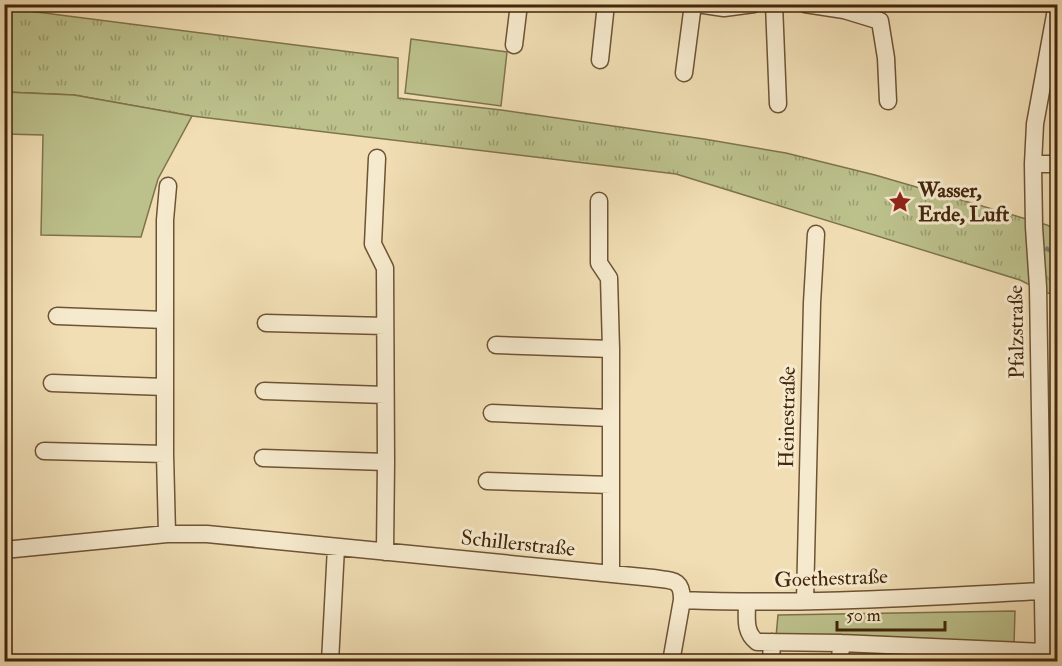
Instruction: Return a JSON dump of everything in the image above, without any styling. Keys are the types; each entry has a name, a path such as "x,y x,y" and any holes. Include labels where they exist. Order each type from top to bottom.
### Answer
{"street":[{"path":"514,45 519,4"},
{"path":"600,60 606,4"},
{"path":"684,73 695,4 724,8 754,4"},
{"path":"774,4 778,104"},
{"path":"805,4 843,10 880,21 886,58 888,101"},
{"name":"Pfalzstraße","path":"1044,657 1038,287 1033,164 1035,124 1057,4"},
{"path":"377,158 373,244 385,268 385,552"},
{"path":"1033,164 1058,164"},
{"path":"167,534 165,220 168,186"},
{"path":"599,201 599,263 609,278 611,574"},
{"name":"Heinestraße","path":"805,601 812,303 816,234"},
{"path":"57,316 165,320"},
{"path":"266,323 385,326"},
{"path":"496,345 611,349"},
{"path":"52,383 165,387"},
{"path":"264,390 385,395"},
{"path":"492,413 610,418"},
{"path":"44,451 165,454"},
{"path":"264,458 386,462"},
{"path":"487,481 611,485"},
{"name":"Schillerstraße","path":"4,550 167,534 248,537 675,581 680,585 682,600"},
{"path":"330,662 336,547"},
{"name":"Goethestraße","path":"682,600 747,603 915,598 1042,591"},
{"path":"671,662 682,600"},
{"path":"747,603 750,636 757,642 841,643 906,654 1044,657"},
{"path":"771,662 772,642"},
{"path":"840,662 841,643"}],"green space":[{"path":"5,8 398,58 398,98 704,139 786,153 875,175 1047,225 1057,230 1057,294 1046,293 1020,280 676,174 192,116 74,95 5,92"},
{"path":"411,39 507,52 501,106 405,93"},
{"path":"5,92 74,95 192,116 158,179 141,237 41,235 43,135 5,134"},
{"path":"1015,611 1014,644 776,637 778,615"}],"waterway":[{"path":"1047,249 1058,254"}],"place":[{"name":"Wasser, Erde, Luft","path":"900,202"}]}
